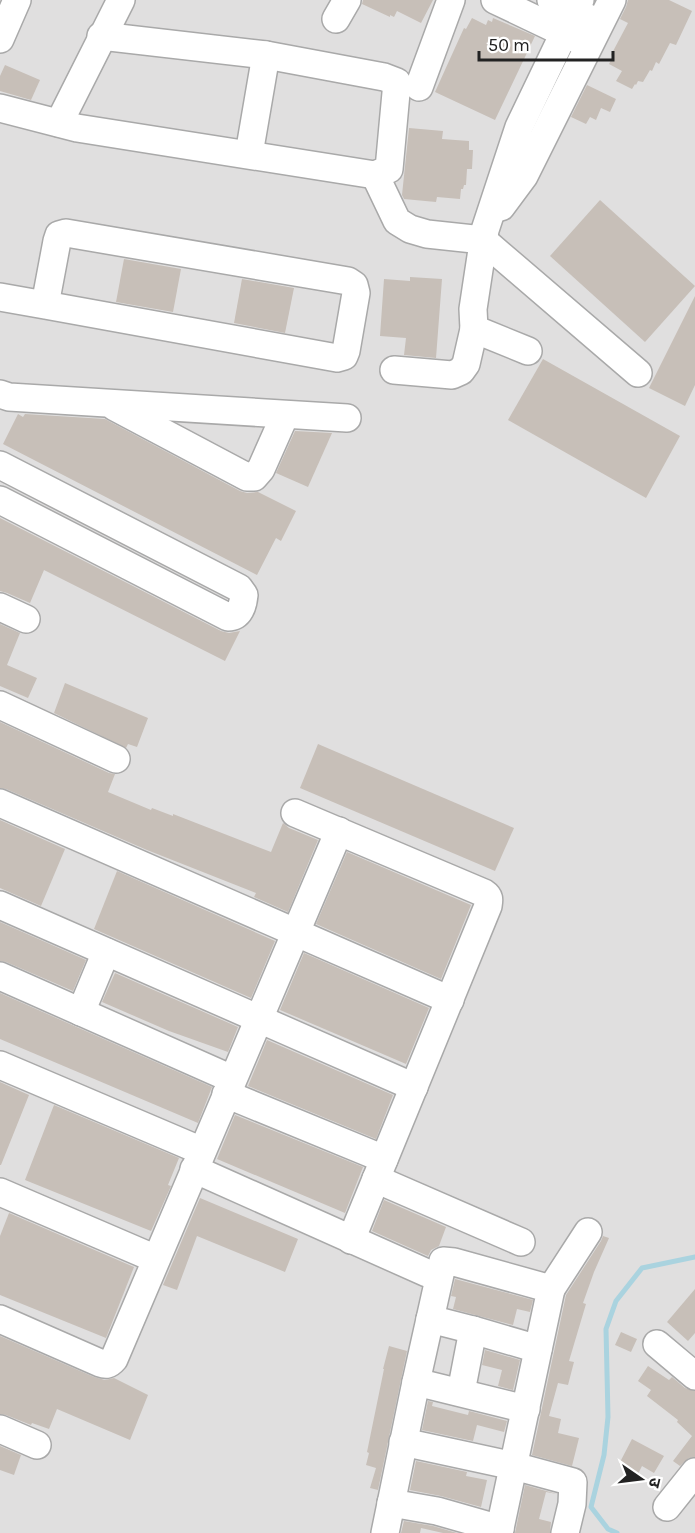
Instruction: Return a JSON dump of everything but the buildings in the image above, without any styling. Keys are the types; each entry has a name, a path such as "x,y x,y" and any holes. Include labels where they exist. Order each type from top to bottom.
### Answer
{"street":[{"path":"59,123 121,0"},
{"path":"419,87 451,0"},
{"path":"495,0 573,15"},
{"path":"551,0 573,15 595,35"},
{"path":"484,235 524,176 612,0"},
{"path":"0,39 10,9"},
{"path":"394,370 452,375 461,371 466,364 474,329 473,309 484,235 519,128 573,15"},
{"path":"0,108 77,128 375,175 388,170 397,82 384,77 266,55 101,36"},
{"path":"249,154 266,55"},
{"path":"375,175 397,221 410,229 427,234 484,235 638,373"},
{"path":"0,297 337,358 344,356 346,351 356,293 354,285 348,282 66,233 59,235 57,241 45,305"},
{"path":"474,329 528,351"},
{"path":"3,402 108,404 347,418"},
{"path":"108,404 247,477 254,477 261,469 285,415"},
{"path":"0,465 239,588 244,595 242,608 237,615 228,617 0,500"},
{"path":"126,565 138,536"},
{"path":"0,607 26,620"},
{"path":"0,705 116,759"},
{"path":"0,803 450,1000"},
{"path":"295,813 488,896 489,900 351,1240"},
{"path":"0,1319 100,1363 106,1365 114,1359 339,831"},
{"path":"0,905 414,1087"},
{"path":"81,1012 106,952"},
{"path":"0,977 81,1012 229,1086 380,1169 521,1242"},
{"path":"0,1065 198,1160 351,1240 426,1273"},
{"path":"0,1192 156,1259"},
{"path":"391,1503 434,1522 500,1531 551,1289 588,1232"},
{"path":"385,1533 443,1261 551,1289"},
{"path":"430,1319 538,1349"},
{"path":"460,1392 473,1330"},
{"path":"657,1344 695,1376"},
{"path":"416,1382 525,1409"},
{"path":"0,1429 37,1445"},
{"path":"404,1442 514,1466 573,1482 572,1504 565,1533"},
{"path":"667,1507 695,1472"}],"shaded area":[{"path":"0,0 695,0 695,1533 0,1533"}],"waterway":[{"path":"617,1533 608,1529 591,1507 604,1455 608,1417 606,1329 616,1301 642,1268 695,1257"}]}
